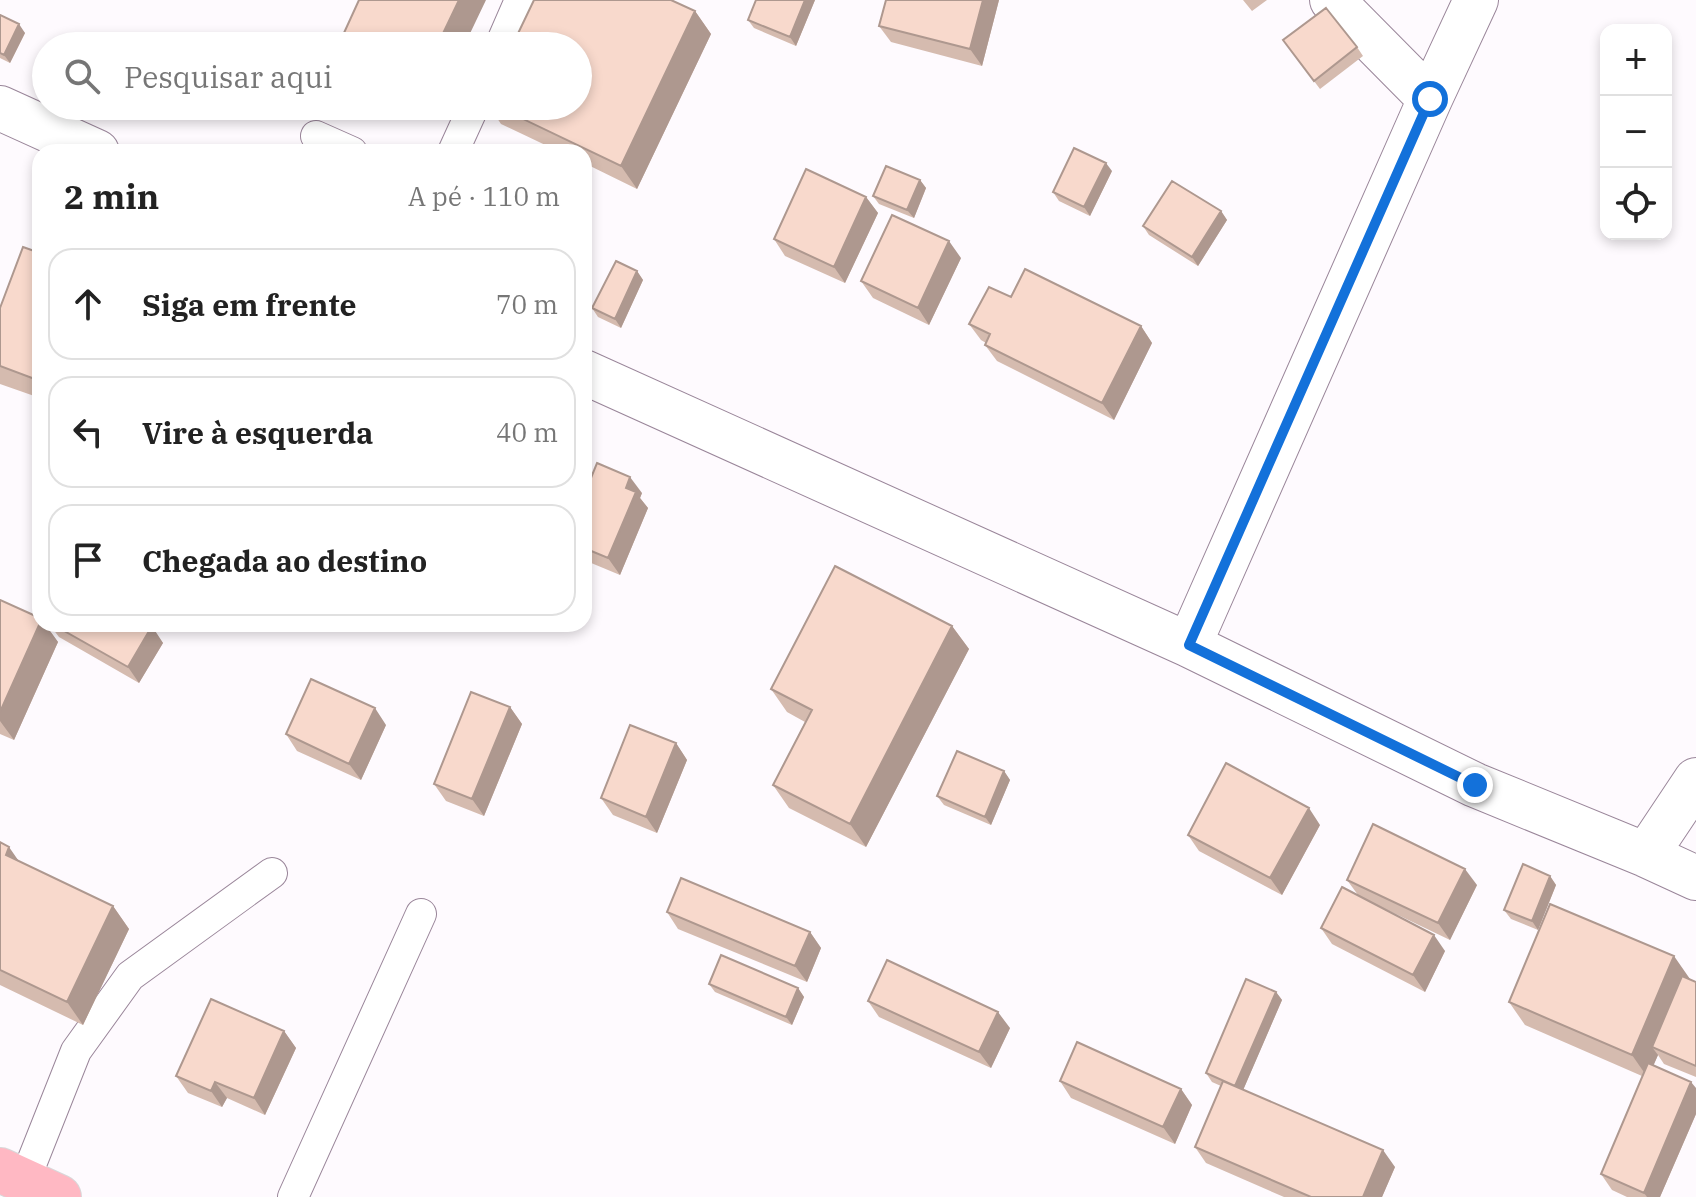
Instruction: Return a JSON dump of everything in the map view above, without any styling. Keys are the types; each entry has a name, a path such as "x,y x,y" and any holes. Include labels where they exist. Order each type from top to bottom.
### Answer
{"street":[{"path":"1332,0 1430,99"},
{"path":"1189,645 1430,99 1457,13"},
{"path":"0,108 79,144"},
{"path":"592,376 1189,645 1475,785 1696,878"},
{"path":"1646,855 1696,780"}],"lane":[{"path":"506,32 520,0"},
{"path":"457,144 468,120"},
{"path":"316,136 334,144"},
{"path":"28,1183 76,1051 130,976 272,873"},
{"path":"293,1197 421,914"}],"building":[{"path":"359,0 459,0 444,32 344,32"},
{"path":"534,0 671,0 695,11 621,166 592,152 592,144 575,144 525,120 592,120 592,32 519,32"},
{"path":"756,0 805,0 790,37 748,20"},
{"path":"886,0 983,0 970,49 879,26"},
{"path":"1326,8 1357,47 1314,81 1283,40"},
{"path":"0,15 19,24 4,55 0,53"},
{"path":"1074,148 1106,163 1084,207 1053,192"},
{"path":"886,166 920,180 907,210 873,196"},
{"path":"806,169 866,197 834,267 774,239"},
{"path":"1172,181 1221,211 1192,257 1143,226"},
{"path":"892,215 949,241 918,308 861,281"},
{"path":"23,247 32,250 32,378 0,366 0,308"},
{"path":"616,261 637,271 615,319 592,308"},
{"path":"1025,269 1141,326 1102,403 985,345 990,334 969,324 989,287 1011,297"},
{"path":"597,463 630,477 626,488 636,492 608,558 592,551 592,475"},
{"path":"835,566 952,626 850,824 773,785 812,710 771,689"},
{"path":"0,600 32,614 32,632 36,632 0,712"},
{"path":"66,632 148,632 128,667"},
{"path":"311,679 375,708 349,764 286,734"},
{"path":"471,692 510,707 472,799 434,784"},
{"path":"630,725 676,743 646,817 601,798"},
{"path":"957,751 1004,771 985,817 937,796"},
{"path":"1226,763 1309,808 1270,878 1188,835"},
{"path":"1373,824 1465,869 1438,923 1347,880"},
{"path":"0,842 9,847 6,855 113,906 67,1002 0,970"},
{"path":"1523,864 1550,876 1532,921 1504,910"},
{"path":"681,878 810,932 795,966 667,912"},
{"path":"1342,887 1434,935 1413,975 1321,928"},
{"path":"1550,904 1674,956 1632,1055 1509,1002"},
{"path":"721,955 798,988 786,1017 709,984"},
{"path":"887,960 998,1012 979,1052 868,1001"},
{"path":"1682,976 1696,982 1696,1066 1652,1047"},
{"path":"1246,979 1276,992 1235,1086 1206,1073"},
{"path":"211,999 284,1031 254,1098 215,1082 211,1091 176,1076"},
{"path":"1077,1042 1181,1089 1163,1127 1060,1081"},
{"path":"1648,1063 1691,1082 1644,1193 1601,1174"},
{"path":"1223,1081 1383,1150 1363,1197 1311,1197 1195,1147"}],"route":[{"path":"1430,99 1189,645 1475,785"}]}
